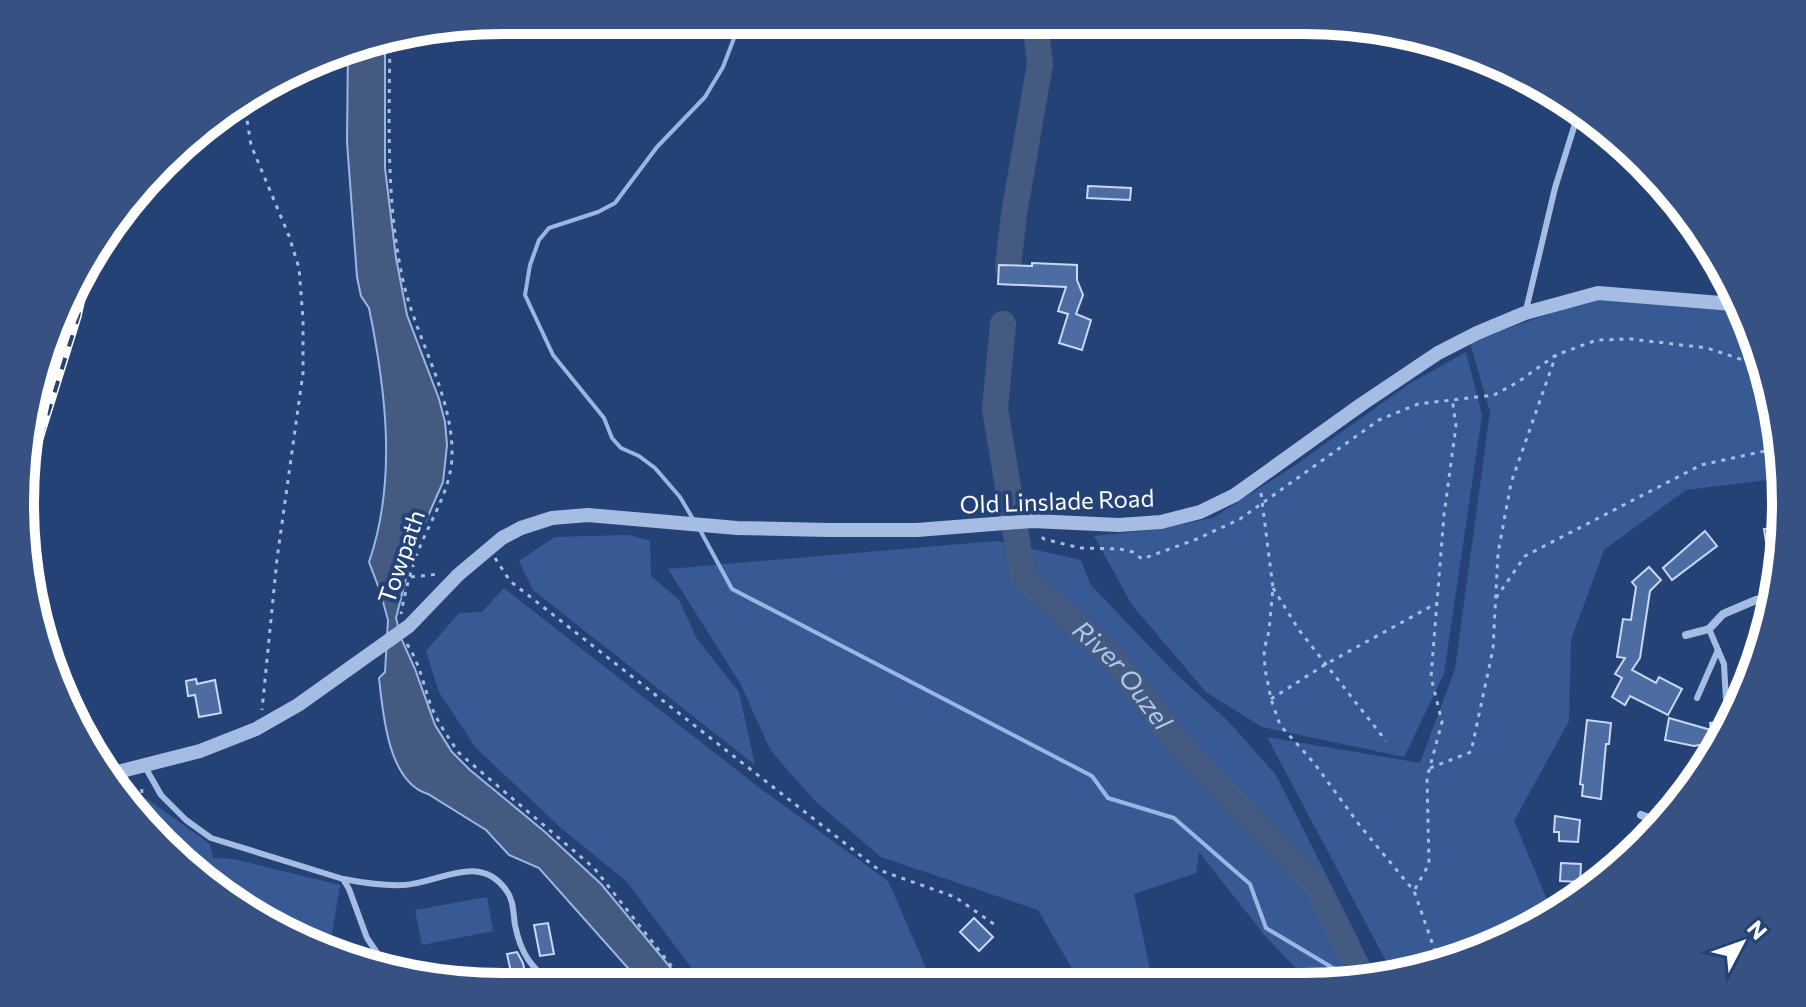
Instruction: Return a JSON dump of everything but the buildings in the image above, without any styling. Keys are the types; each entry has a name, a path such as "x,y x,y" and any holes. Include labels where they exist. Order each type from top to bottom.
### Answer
{"street":[{"name":"Old Linslade Road","path":"260,726 298,705 375,649 502,538 552,518 588,515 737,528 917,530 1032,521 1041,526 1161,522 1200,512 1235,495 1438,353 1525,313 1598,293 1727,304"},
{"path":"1686,635 1709,629 1723,614 1762,599"},
{"path":"118,771 200,751 260,726"},
{"path":"1641,815 1650,818"}],"lane":[{"path":"1525,313 1555,188 1576,122"},
{"path":"1709,629 1724,664 1726,700"},
{"path":"1697,698 1718,650"},
{"path":"143,764 161,795 186,820 211,838 343,879 374,885 408,885 464,870 482,871 506,890 512,903 523,954 541,973"},
{"path":"343,879 367,938 379,956"}],"path":[{"name":"Towpath","path":"390,48 389,154 401,273 410,313 447,417 452,441 447,484 419,549 404,623"},
{"path":"246,111 251,145 299,268 303,319 303,373 277,559 260,726"},
{"path":"1041,526 1044,539 1080,548 1120,549 1133,552 1142,559 1240,519 1379,420 1418,404 1494,395 1556,355 1597,340 1631,339 1707,348 1750,362"},
{"path":"1430,768 1471,752 1493,649 1498,553 1511,483 1556,355"},
{"path":"1414,891 1429,864 1427,778 1442,722 1431,677 1444,515 1456,426 1452,398"},
{"path":"1496,598 1525,556 1701,465 1769,450"},
{"path":"1263,503 1273,588 1264,650 1271,699 1280,725 1314,763 1414,891 1436,953"},
{"path":"489,548 510,581 879,870 955,897 998,927"},
{"path":"411,577 458,575"},
{"path":"1273,588 1299,630 1386,741"},
{"path":"1271,699 1326,664 1437,603"},
{"name":"Towpath","path":"405,641 415,656 442,730 459,753 594,868 678,973"},
{"path":"142,802 143,764"}],"shaded area":[{"path":"385,49 385,168 396,258 407,315 439,399 447,445 443,482 413,550 396,618 435,725 452,752 470,770 545,832 601,884 675,973 632,973 539,868 509,855 486,830 415,787 396,762 386,727 379,678 385,672 388,620 369,562 383,500 386,468 384,403 369,308 361,296 357,277 347,142 348,61"},
{"path":"1599,296 1729,307 1756,382 1768,442 1771,480 1686,490 1604,550 1571,640 1569,721 1514,821 1548,903 1482,937 1424,957 1387,965 1267,737 1420,763 1455,669 1490,412 1470,342"},
{"path":"1466,352 1482,415 1444,674 1404,757 1262,727 1206,692 1132,605 1094,536 1153,530 1213,518 1294,466 1409,384"},
{"path":"629,535 650,541 651,576 679,600 697,639 739,692 755,765 533,590 519,561 555,537"},
{"path":"996,541 1081,560 1090,584 1174,672 1229,722 1276,775 1357,936 1370,968 1300,973 1266,937 1199,852 1196,873 1134,894 1151,973 1075,973 1038,910 881,857 814,800 771,751 740,683 668,569"},
{"path":"504,588 761,789 888,881 928,973 696,973 627,882 561,828 476,748 439,692 426,651 459,613 482,612"},
{"path":"135,793 146,798 210,844 213,858 234,859 340,885 331,940 269,910 218,876 172,835"},
{"path":"487,897 493,931 422,945 415,910"}],"waterway":[{"path":"693,519 680,497 655,468 621,448 612,438 604,418 553,355 525,295 530,265 539,240 549,228 615,203 657,147 705,97 723,67 736,34"},
{"name":"River Ouzel","path":"1008,267 1040,64 1037,34"},
{"name":"River Ouzel","path":"1003,324 995,409 1023,577 1117,662 1180,746 1317,886 1358,970"},
{"path":"700,530 732,589 1092,776 1108,798 1174,818 1250,884 1266,928 1333,968 1344,971"}],"railway":[{"path":"38,447 83,294"}]}
